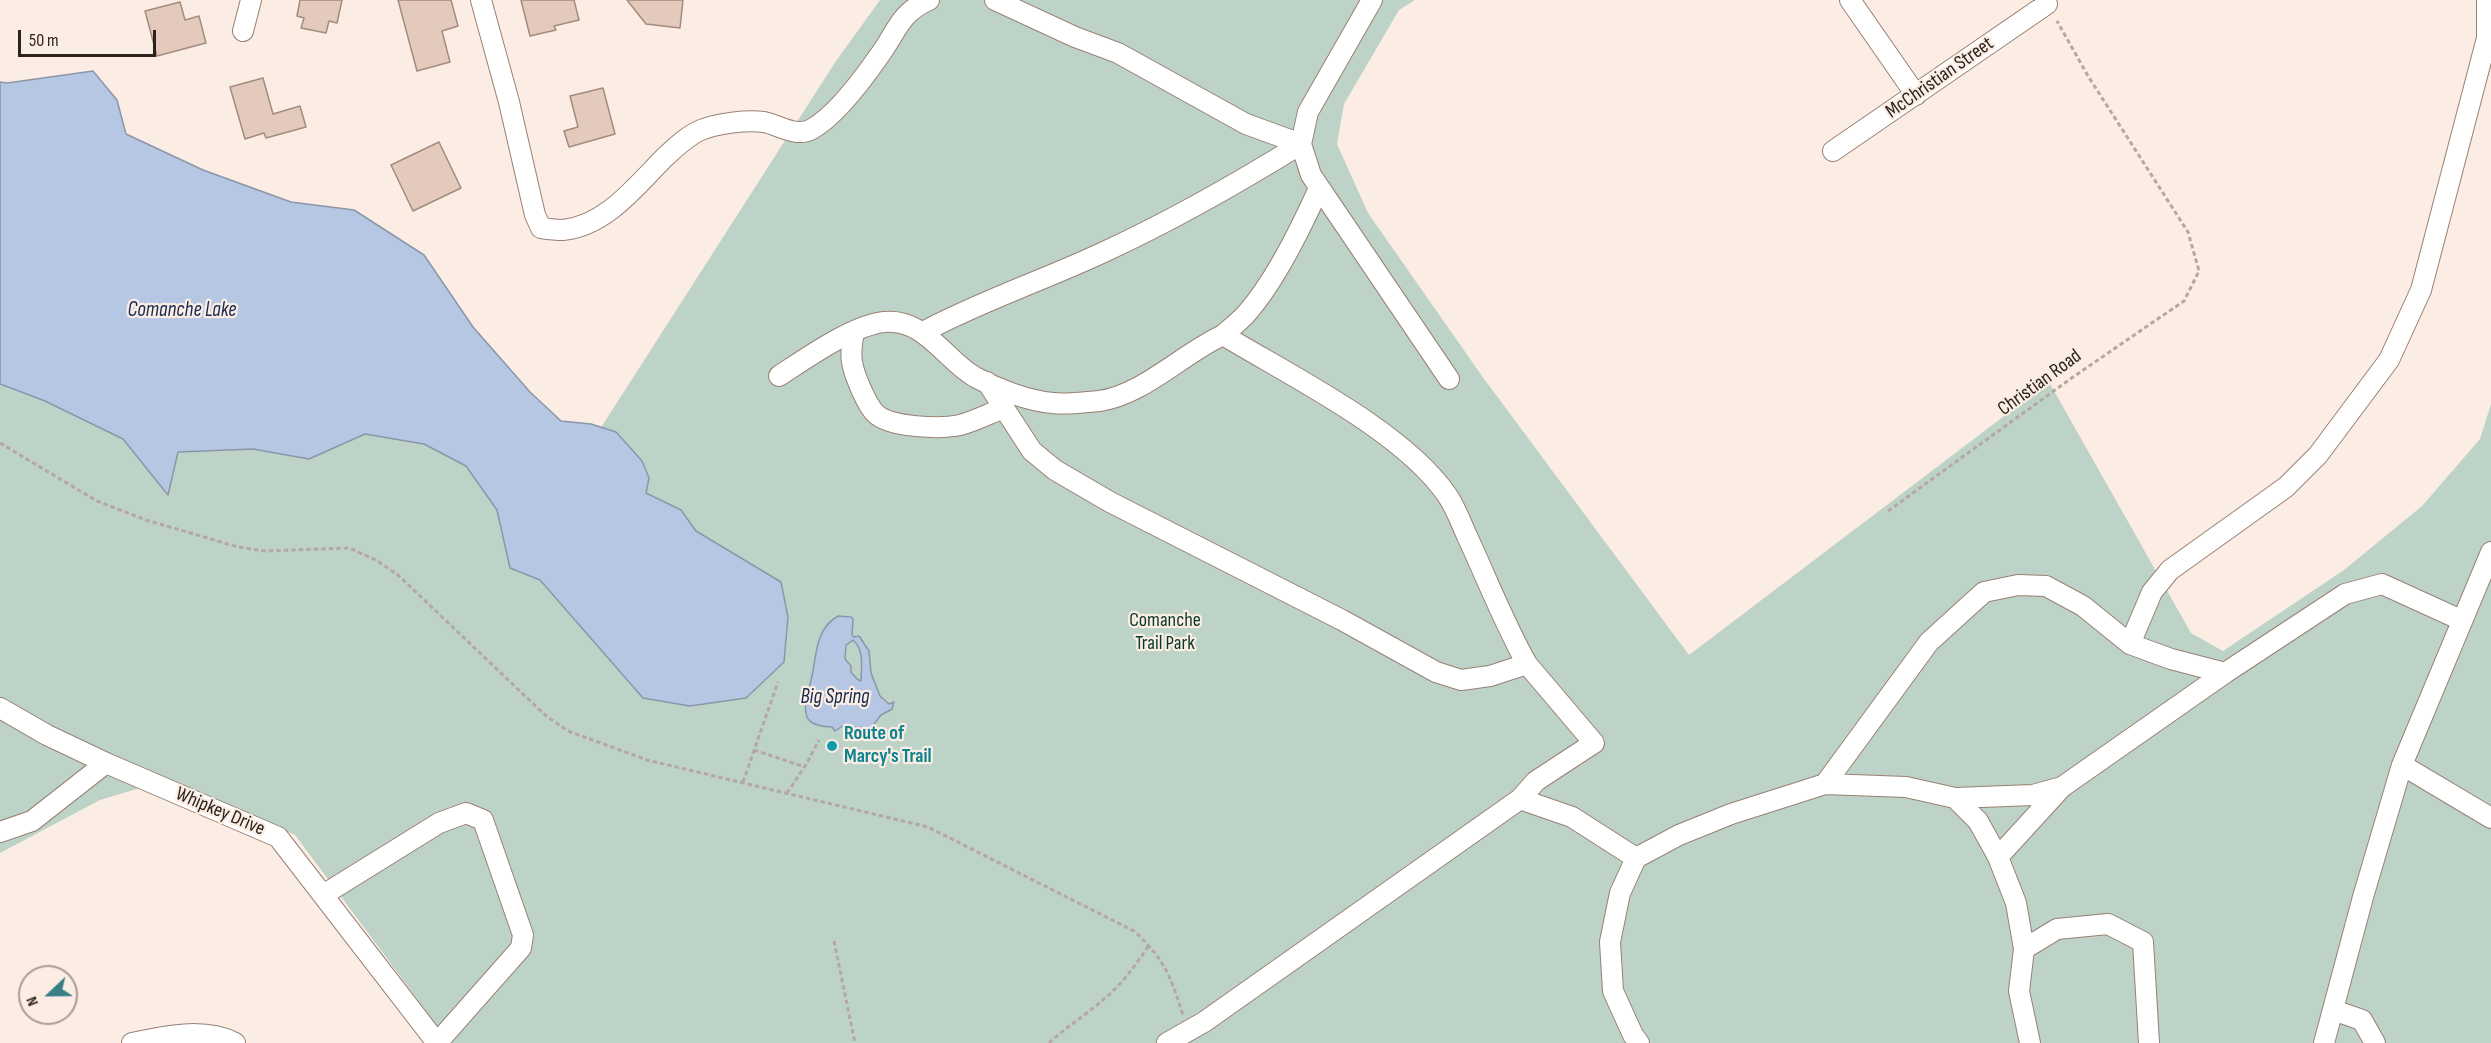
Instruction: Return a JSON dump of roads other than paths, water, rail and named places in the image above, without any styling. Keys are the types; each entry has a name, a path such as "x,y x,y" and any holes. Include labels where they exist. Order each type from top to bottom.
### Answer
{"street":[{"path":"243,31 250,0"},
{"path":"481,0 509,102 535,215 541,228 564,230 598,218 616,205 678,144 701,130 726,124 763,122 797,133 811,130 836,109 880,56 899,24 914,7 929,0"},
{"path":"995,0 1075,37 1118,53 1246,124 1301,144"},
{"path":"1372,0 1308,111 1301,144 1311,175 1319,188 1449,379"},
{"path":"1850,0 1916,95"},
{"path":"2130,644 2152,592 2170,570 2248,515 2294,479 2318,455 2389,360 2421,290 2487,38 2487,0"},
{"name":"McChristian Street","path":"1833,151 2046,2"},
{"path":"923,332 960,312 1105,252 1216,193 1301,144"},
{"path":"779,376 854,332 884,322 902,323 923,332 974,376 1016,394 1054,404 1101,400 1132,392 1200,346 1223,335 1248,312 1303,223 1319,188"},
{"path":"854,332 850,351 851,365 866,400 876,414 888,421 909,425 960,425 1004,408"},
{"path":"1167,1043 1204,1022 1520,800 1536,781 1594,743 1527,664 1510,634 1449,497 1428,471 1388,438 1345,408 1223,335"},
{"path":"987,382 1032,452 1054,470 1110,502 1342,620 1436,672 1461,680 1490,676 1527,664"},
{"path":"2324,1043 2363,897 2402,765 2491,552"},
{"path":"1998,857 2062,787 2225,673 2345,594 2382,584 2461,621"},
{"path":"1825,784 1929,642 1984,592 2018,585 2046,586 2083,606 2130,644 2171,659 2225,673"},
{"name":"Whipkey Drive","path":"0,708 47,735 106,763 278,837 437,1043"},
{"path":"0,832 32,821 106,763"},
{"path":"2402,765 2491,818"},
{"path":"1640,1043 1633,1035 1613,991 1610,942 1620,893 1636,858 1679,835 1720,818 1825,784 1906,787 1955,798 2033,795 2062,787"},
{"path":"1955,798 1978,821 1998,857 2016,903 2024,949 2019,992 2030,1043"},
{"path":"1520,800 1572,818 1636,858"},
{"path":"323,895 439,823 466,813 483,820 523,935 521,948 437,1043"},
{"path":"2024,949 2056,929 2108,924 2143,942 2149,1043"},
{"path":"2333,1010 2362,1020 2376,1043"},
{"path":"132,1043 191,1033 228,1039 235,1043"}],"water":[{"name":"Comanche Lake","path":"93,71 117,100 126,134 203,170 291,202 354,210 424,255 473,327 530,392 561,421 591,424 616,432 642,461 649,478 646,493 681,510 696,531 781,582 788,617 784,662 746,698 690,706 643,698 540,580 510,568 497,510 466,466 424,444 365,434 309,459 253,449 178,452 168,495 123,439 45,401 0,384 0,82 7,83"},
{"name":"Big Spring","path":"838,616 853,619 852,635 859,636 869,651 871,673 880,696 889,704 894,702 892,709 881,715 871,728 844,725 835,731 832,727 814,724 807,717 806,700 817,647 824,629","holes":["853,640 857,644 861,659 861,681 851,672 851,666 845,659 846,645"]}],"place":[{"name":"Route of Marcy's Trail","path":"832,746"}],"park label":[{"name":"Comanche Trail Park","path":"1165,632"}]}
